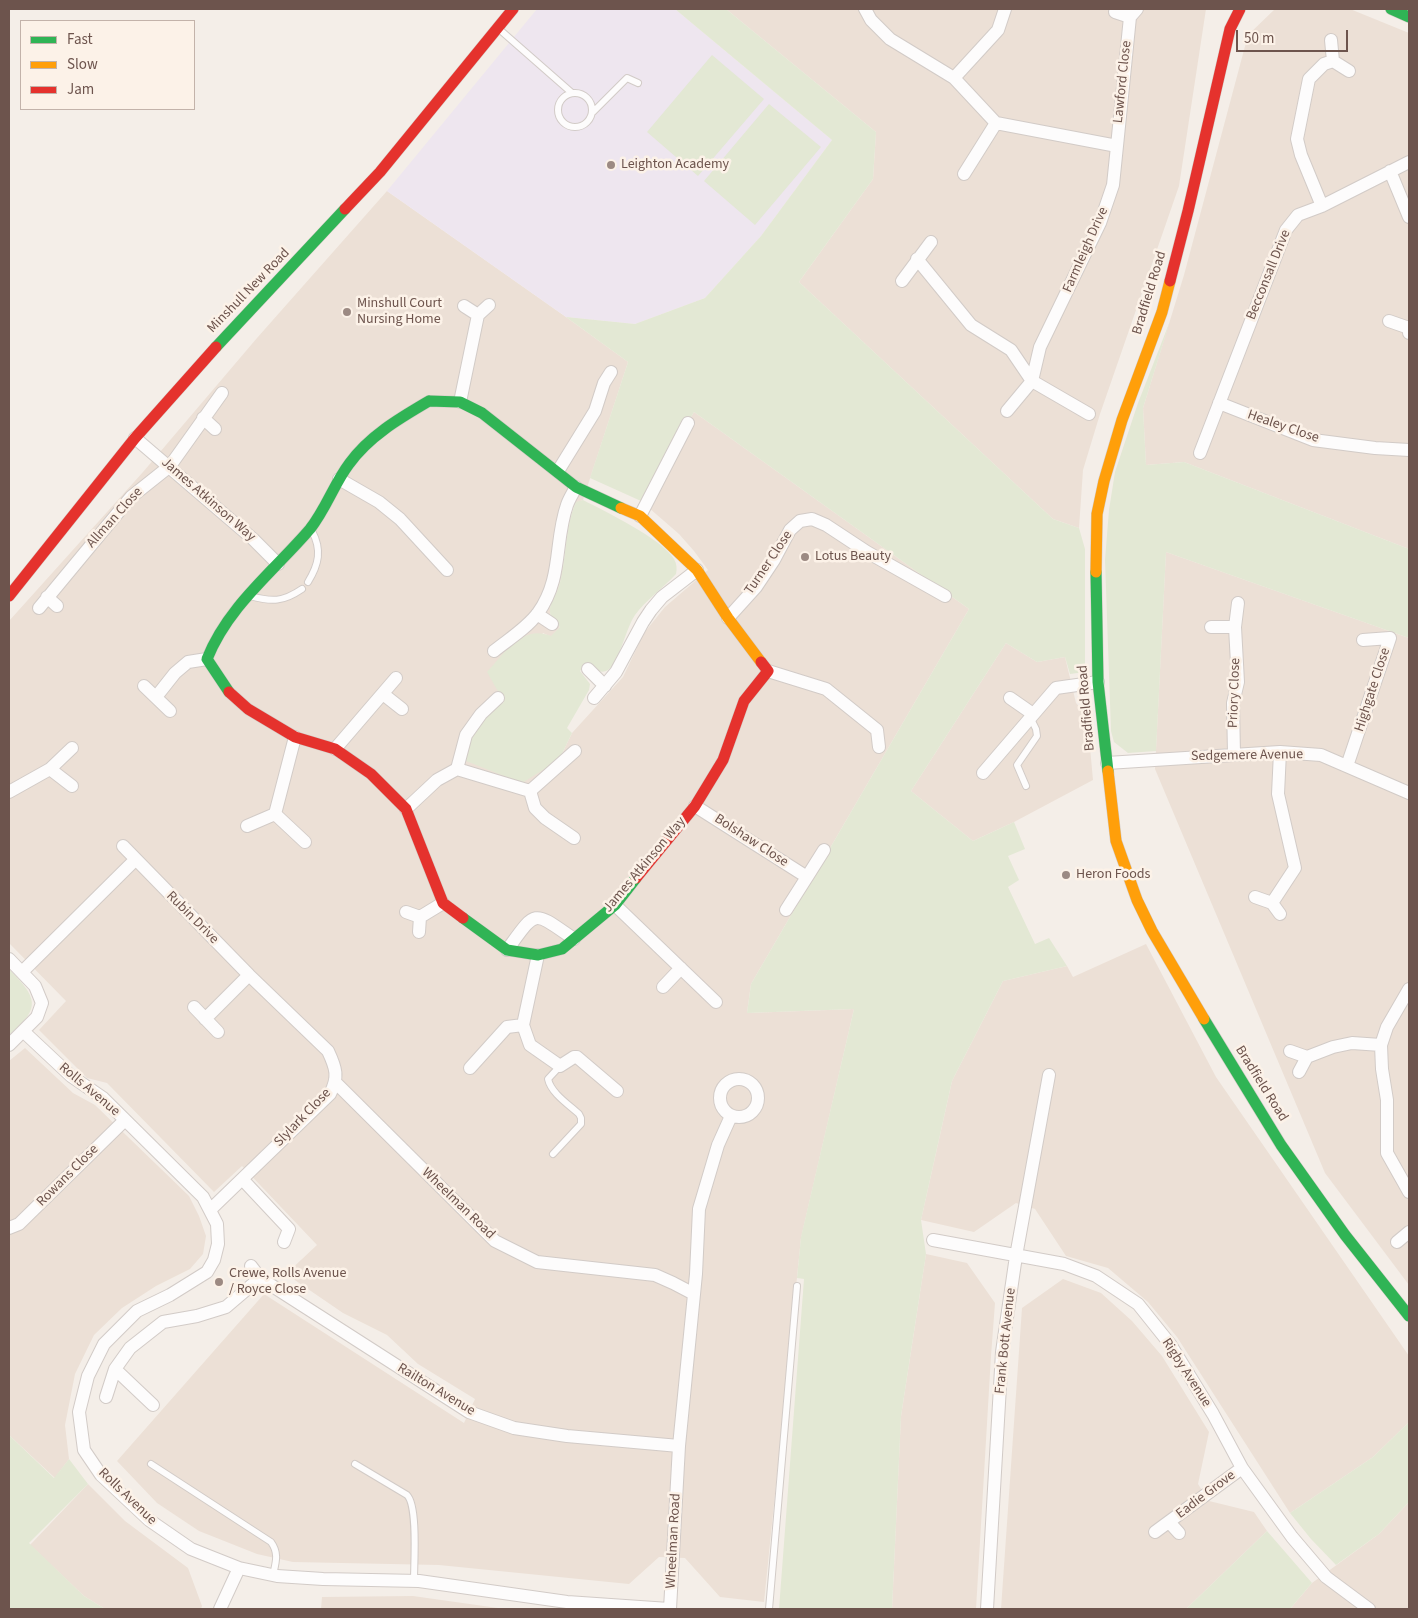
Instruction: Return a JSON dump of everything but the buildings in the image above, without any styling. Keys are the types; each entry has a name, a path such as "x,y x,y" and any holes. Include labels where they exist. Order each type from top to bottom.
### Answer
{"street":[{"name":"Minshull New Road","path":"9,596 135,438 198,366 380,172 513,9"},
{"path":"865,9 871,20 890,39 954,78 996,123 1117,146"},
{"path":"954,78 998,30 1005,9"},
{"name":"Bradfield Road","path":"1228,9 1230,29"},
{"name":"Bradfield Road","path":"1240,9 1230,29 1188,211 1162,312 1122,420 1104,481 1097,514 1098,682 1116,840 1137,900 1152,931 1205,1022 1281,1145 1345,1235 1409,1316"},
{"path":"1392,9 1409,16"},
{"name":"Lawford Close","path":"1115,12 1133,13 1117,146"},
{"path":"1331,40 1333,61"},
{"path":"1333,61 1349,72"},
{"path":"1322,206 1301,155 1297,140 1309,79 1324,64 1333,61"},
{"path":"964,174 996,123"},
{"name":"Farmleigh Drive","path":"1007,411 1032,381 1040,346 1100,224 1113,185 1117,146"},
{"name":"Becconsall Drive","path":"1200,453 1286,230 1298,215 1322,206 1409,162"},
{"path":"1390,171 1409,217"},
{"path":"902,281 931,242"},
{"path":"917,259 972,325 1011,350 1032,381 1089,414"},
{"path":"460,402 478,316 489,305"},
{"path":"464,306 478,316"},
{"path":"1389,321 1409,328 1409,333"},
{"path":"558,471 595,411 604,382 611,372"},
{"name":"Allman Close","path":"57,606 43,602 131,497 170,466 222,393"},
{"path":"207,659 215,639 249,596 320,515 338,479 350,461 398,419 430,401 460,402 482,412 576,487 640,516 696,570 728,618 768,671 826,689 877,730 880,747"},
{"name":"Healey Close","path":"1219,403 1313,440 1375,448 1409,450"},
{"path":"203,418 215,429"},
{"path":"640,516 688,423"},
{"name":"James Atkinson Way","path":"135,438 253,539 278,564"},
{"path":"338,479 379,502 400,519 447,570"},
{"path":"494,651 537,614 554,581 562,526 567,505 576,487"},
{"name":"Turner Close","path":"728,618 756,587 774,560 790,530 800,521 812,519 826,525 867,552 945,596"},
{"path":"594,698 616,672 651,610 662,597 696,570"},
{"name":"Priory Close","path":"1234,754 1233,703 1238,682 1235,627 1238,603"},
{"path":"537,614 552,624"},
{"path":"1211,627 1235,627"},
{"name":"Highgate Close","path":"1347,766 1390,638 1363,640"},
{"path":"156,696 188,662 207,659"},
{"path":"207,659 228,691 248,709 296,737 335,749 372,774 406,809 442,903 420,917"},
{"path":"588,669 605,686"},
{"name":"James Atkinson Way","path":"442,903 507,950 538,955 562,949 615,905 695,806 723,760 744,701 768,671"},
{"path":"335,749 396,678"},
{"path":"983,773 1056,688 1098,682"},
{"path":"144,686 170,711"},
{"path":"383,694 402,708"},
{"path":"457,769 466,735 481,714 498,698"},
{"path":"1010,698 1031,716"},
{"path":"276,814 296,737"},
{"path":"9,792 50,769 72,748"},
{"path":"530,791 575,751"},
{"path":"1255,897 1276,909 1295,868 1278,794 1280,752"},
{"name":"Sedgemere Avenue","path":"1107,763 1280,752 1321,755 1409,793"},
{"path":"50,769 72,786"},
{"path":"406,809 437,780 457,769 530,791"},
{"path":"530,791 535,808 545,818 574,838"},
{"name":"Bolshaw Close","path":"695,806 807,877"},
{"path":"247,826 276,814"},
{"path":"276,814 305,842"},
{"name":"Rubin Drive","path":"123,846 249,976"},
{"path":"786,910 824,850"},
{"path":"22,972 135,860"},
{"path":"615,905 716,1002"},
{"path":"406,912 420,917"},
{"path":"419,932 420,917"},
{"path":"507,950 531,919 538,917 545,919 574,939"},
{"path":"538,955 524,1025 530,1045 560,1066 577,1057 617,1091"},
{"path":"9,959 35,986 42,1003 37,1017 9,1045"},
{"path":"663,987 681,968"},
{"path":"205,1019 249,976"},
{"name":"Slylark Close","path":"210,1210 330,1094 336,1083 335,1065 328,1051 249,976"},
{"path":"1409,990 1387,1027 1381,1045 1382,1069 1387,1100 1387,1153 1409,1192"},
{"path":"194,1007 218,1032"},
{"path":"470,1068 507,1027 524,1025"},
{"name":"Rolls Avenue","path":"24,1032 71,1076 103,1098 203,1197 217,1224 218,1244 214,1260 207,1272 170,1296 137,1311 104,1344 88,1376 79,1412 84,1450 101,1475 149,1520 191,1550 238,1568 273,1575 322,1579 414,1581 567,1602 669,1609"},
{"path":"1290,1051 1306,1057 1333,1046 1352,1043 1381,1045"},
{"path":"1300,1072 1306,1057"},
{"name":"Frank Bott Avenue","path":"987,1609 1002,1352 1016,1256 1049,1075"},
{"name":"Wheelman Road","path":"336,1083 495,1241 537,1262 655,1275 673,1282 694,1294"},
{"name":"Wheelman Road","path":"669,1609 679,1446 694,1294 698,1209 718,1145 732,1116"},
{"name":"Rowans Close","path":"9,1228 20,1224 125,1120"},
{"path":"243,1180 289,1229 284,1242"},
{"path":"1397,1242 1409,1232"},
{"name":"Rigby Avenue","path":"933,1240 1064,1264 1096,1276 1138,1304 1170,1344 1213,1414 1242,1468 1292,1537 1326,1577 1369,1609"},
{"name":"Railton Avenue","path":"251,1266 260,1278 469,1412 514,1428 567,1436 679,1446"},
{"path":"106,1397 115,1369 130,1348 163,1322 197,1316 226,1307 260,1278"},
{"path":"115,1369 153,1405"},
{"name":"Eadie Grove","path":"1155,1532 1242,1468"},
{"name":"Eadie Grove","path":"1169,1522 1179,1533"},
{"path":"220,1609 238,1568"}],"lane":[{"path":"498,28 572,93"},
{"path":"593,112 587,98 578,93 572,93 562,99 557,110 561,121 565,125 571,127 582,126 587,123 593,112 627,78 638,83"},
{"path":"308,582 318,562 319,552 310,528"},
{"path":"249,596 266,600 279,600 302,588"},
{"path":"1026,786 1017,766 1037,736 1031,716"},
{"path":"552,1154 581,1124 581,1118 578,1114 549,1084 548,1079 560,1066"},
{"path":"769,1609 797,1286"},
{"path":"151,1464 271,1542 276,1548 273,1575"},
{"path":"355,1464 407,1494 411,1499 414,1527 414,1581"}],"shaded area":[{"name":"Leighton Academy","path":"537,9 675,9 832,140 761,236 705,298 635,324 566,317 387,191"},
{"path":"726,9 1206,9 1179,186 1100,414 1083,470 1079,528 1053,519 799,282 873,179 876,132"},
{"path":"1275,9 1350,9 1409,33 1409,549 1184,462 1146,465 1143,408 1184,275 1248,35"},
{"path":"387,191 628,362 583,500 576,503 572,510 564,553 563,572 558,589 550,605 550,614 553,621 560,627 551,637 543,633 504,702 486,714 559,760 572,733 623,677 644,633 665,607 708,570 679,534 641,501 694,412 969,609 751,984 747,1013 854,1009 801,1238 764,1602 720,1597 685,1558 659,1557 629,1584 439,1565 293,1562 257,1554 199,1531 157,1503 117,1461 264,1294 464,1423 475,1399 418,1364 387,1335 343,1313 286,1274 317,1245 242,1166 214,1192 107,1083 87,1078 39,1030 66,1001 9,943 9,621 143,472 257,338"},
{"path":"1166,552 1409,638 1409,1285 1325,1173 1155,769"},
{"path":"1006,643 1037,662 1065,657 1076,703 1087,715 1093,780 1014,822 973,841 911,791"},
{"path":"1146,944 1216,1077 1409,1356 1409,1422 1373,1457 1290,1513 1177,1337 1148,1302 1108,1268 1066,1256 1035,1209 1016,1203 974,1232 921,1220 952,1081 1003,981 1067,966 1073,977"},
{"path":"25,1048 73,1093 95,1105 189,1196 206,1236 203,1254 190,1269 156,1286 122,1308 94,1335 75,1374 65,1425 69,1459 55,1478 9,1435 9,1061"},
{"path":"926,1254 967,1263 995,1303 976,1609 892,1609 901,1416"},
{"path":"1063,1279 1101,1293 1132,1321 1162,1356 1209,1432 1198,1484 1209,1501 1254,1512 1267,1531 1186,1609 1001,1609 1022,1308"},
{"path":"88,1484 125,1521 188,1568 202,1606 201,1609 105,1609 84,1596 30,1545"},
{"path":"1409,1502 1409,1609 1290,1609 1312,1583 1379,1534"},
{"path":"413,1596 505,1609 321,1609 322,1597"}],"green space":[{"path":"675,9 726,9 876,132 873,179 799,282 1053,519 1079,528 1085,549 1085,672 1070,674 1065,657 1037,662 1006,643 911,791 973,841 1014,822 1025,849 1008,856 1019,880 1008,887 1035,944 1049,938 1067,966 1003,981 952,1081 921,1220 926,1254 901,1416 892,1609 779,1609 804,1279 797,1278 801,1237 854,1009 747,1013 751,984 969,609 694,412 641,501 590,478 628,362 566,317 635,324 705,298 761,236 832,140"},
{"path":"712,55 764,99 698,176 647,132"},
{"path":"769,104 821,147 755,225 704,181"},
{"path":"1170,321 1143,408 1146,465 1184,462 1409,549 1409,638 1166,552 1156,751 1128,753 1114,742 1111,731 1105,560 1109,510 1115,472 1138,403"},
{"path":"583,500 646,534 658,543 674,559 676,574 635,615 612,666 602,672 588,663 580,671 590,684 589,690 567,728 572,733 559,760 522,783 466,761 468,750 474,733 482,720 504,702 487,672 522,637 541,633 551,636 560,627 551,616 551,605 562,576 567,533 572,512 576,502"},
{"path":"9,969 25,987 32,1002 27,1017 9,1035"},
{"path":"1409,1422 1409,1502 1379,1534 1336,1565 1290,1513 1373,1457"},
{"path":"9,1435 54,1478 69,1459 88,1484 29,1543 84,1596 105,1609 9,1609"},
{"path":"1267,1531 1312,1583 1290,1609 1186,1609"}],"traffic: fast":[{"path":"1391,9 1409,17"},
{"path":"216,347 345,209"},
{"path":"429,401 460,402 482,413 576,487 621,508"},
{"path":"229,692 207,659 227,622 253,590 310,529 357,454 375,436 429,401"},
{"path":"1096,572 1098,682 1108,771"},
{"path":"463,918 507,950 538,955 562,949 615,905 636,878"},
{"path":"1204,1019 1281,1145 1345,1235 1409,1316"}],"traffic: slow":[{"path":"1096,572 1097,514 1104,481 1122,420 1162,312 1170,281"},
{"path":"621,508 640,516 697,570 728,618 761,662"},
{"path":"1108,771 1116,841 1137,900 1152,931 1204,1019"}],"traffic: jam":[{"path":"345,209 380,172 513,9"},
{"path":"1170,281 1230,29 1240,9"},
{"path":"9,596 135,438 216,347"},
{"path":"636,878 695,806 723,760 744,701 768,671 761,662"},
{"path":"229,692 248,709 295,737 335,749 371,774 406,809 443,903 463,918"}],"place":[{"name":"Leighton Academy","path":"611,165"},
{"name":"Minshull Court Nursing Home","path":"347,312"},
{"name":"Lotus Beauty","path":"805,557"},
{"name":"Heron Foods","path":"1066,875"},
{"name":"Crewe, Rolls Avenue / Royce Close","path":"219,1282"}]}
